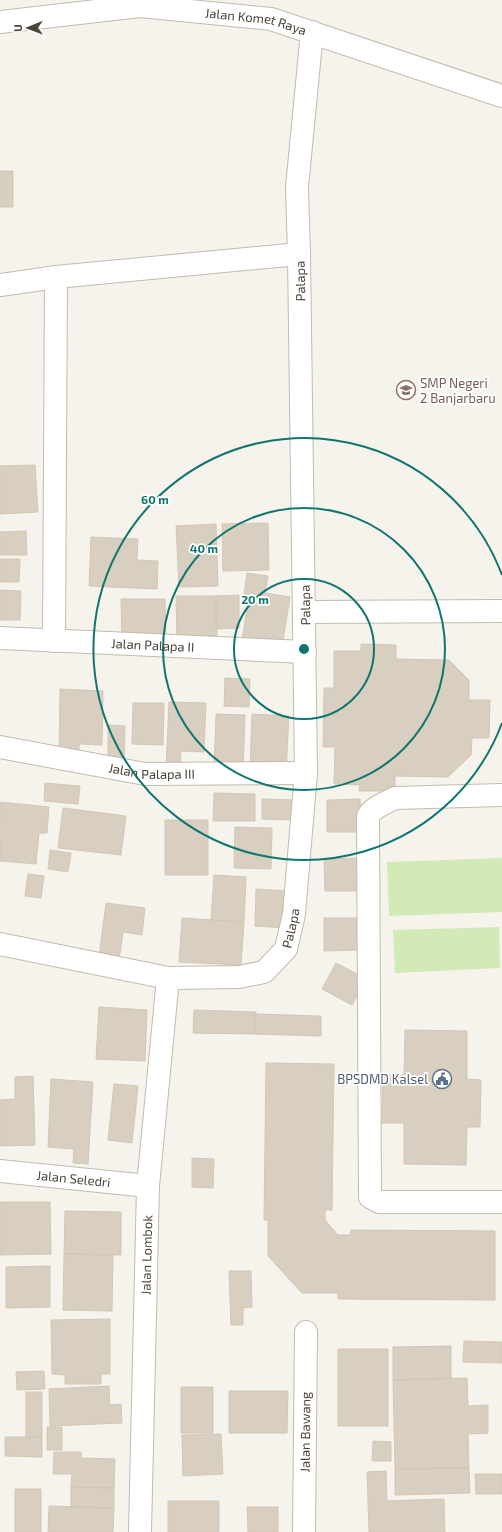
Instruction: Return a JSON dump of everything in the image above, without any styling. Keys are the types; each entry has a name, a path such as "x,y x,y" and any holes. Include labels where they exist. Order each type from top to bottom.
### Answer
{"street":[{"name":"Jalan Komet Raya","path":"0,22 140,3 271,19 502,96"},
{"name":"Palapa","path":"0,944 168,978 239,977 264,972 286,949 294,914 306,773 305,612 297,187 312,32"},
{"path":"0,285 56,277 299,254"},
{"path":"54,641 56,277"},
{"path":"305,612 502,611"},
{"name":"Jalan Palapa II","path":"0,638 305,652"},
{"name":"Jalan Palapa III","path":"0,748 145,774 306,773"},
{"path":"502,795 395,798 380,806 368,816 370,1197 379,1202 502,1202"},
{"name":"Jalan Lombok","path":"140,1532 148,1186 168,978"},
{"name":"Jalan Seledri","path":"0,1171 148,1186"},
{"name":"Jalan Bawang","path":"304,1532 306,1332"}],"green space":[{"path":"502,858 502,912 389,916 387,862"},
{"path":"499,927 500,968 395,973 393,930"}],"building":[{"path":"0,171 13,171 13,207 0,207"},
{"path":"35,465 38,512 0,514 0,466"},
{"path":"268,523 269,570 223,571 222,524"},
{"path":"216,524 218,586 179,587 176,526"},
{"path":"26,531 27,555 0,555 0,532"},
{"path":"91,537 138,539 137,560 158,561 157,589 89,586"},
{"path":"0,559 20,559 19,582 0,582"},
{"path":"247,573 268,576 265,593 290,597 282,647 242,640 248,603 243,602"},
{"path":"0,590 21,591 20,620 0,620"},
{"path":"239,595 239,628 216,629 216,596"},
{"path":"176,596 216,596 217,643 177,644"},
{"path":"121,599 165,599 166,637 122,638"},
{"path":"361,644 396,645 396,659 449,660 469,680 469,700 490,700 489,738 472,738 471,755 448,777 395,776 395,791 359,791 360,785 334,784 335,747 323,747 324,688 334,688 334,651 361,651"},
{"path":"225,678 250,679 249,707 224,706"},
{"path":"60,689 103,691 102,745 79,744 79,758 59,757"},
{"path":"169,702 206,703 204,752 181,751 180,772 166,771"},
{"path":"133,703 164,703 163,745 132,744"},
{"path":"216,714 245,715 243,771 214,770"},
{"path":"252,714 289,716 286,772 250,770"},
{"path":"108,725 125,726 124,760 108,759"},
{"path":"45,783 80,786 78,804 44,801"},
{"path":"214,793 255,794 255,821 213,821"},
{"path":"262,799 293,800 292,820 262,819"},
{"path":"360,799 361,832 327,832 327,800"},
{"path":"0,802 49,807 47,833 39,833 36,864 0,861"},
{"path":"63,808 126,816 121,855 58,848"},
{"path":"165,820 208,820 208,875 165,875"},
{"path":"235,827 272,828 271,869 234,868"},
{"path":"50,850 71,853 68,872 48,869"},
{"path":"358,858 358,891 325,891 324,859"},
{"path":"28,874 44,876 41,898 25,896"},
{"path":"214,875 246,877 244,922 211,920"},
{"path":"256,889 288,891 286,928 255,926"},
{"path":"106,903 145,908 142,935 123,932 119,960 99,957"},
{"path":"182,918 244,922 241,965 179,962"},
{"path":"324,918 357,918 358,950 324,951"},
{"path":"336,963 367,979 352,1005 322,989"},
{"path":"99,1007 147,1010 145,1061 96,1059"},
{"path":"194,1010 256,1012 255,1034 193,1033"},
{"path":"255,1014 321,1016 321,1036 255,1034"},
{"path":"405,1030 467,1031 467,1079 481,1080 480,1127 467,1127 466,1165 404,1164 404,1123 382,1123 383,1075 404,1075"},
{"path":"266,1063 334,1064 332,1210 325,1210 325,1220 338,1235 350,1235 351,1230 495,1231 495,1300 338,1299 338,1293 302,1293 268,1256 268,1220 264,1220"},
{"path":"33,1076 35,1145 0,1146 0,1100 15,1099 15,1077"},
{"path":"51,1079 93,1082 88,1164 73,1163 74,1149 48,1147"},
{"path":"114,1084 138,1086 132,1143 108,1140"},
{"path":"192,1158 214,1159 213,1188 192,1187"},
{"path":"0,1202 50,1202 51,1254 0,1255"},
{"path":"65,1211 121,1212 121,1255 64,1254"},
{"path":"64,1254 113,1255 112,1311 63,1310"},
{"path":"50,1266 50,1307 6,1308 6,1267"},
{"path":"229,1271 251,1271 252,1307 243,1308 243,1325 231,1325"},
{"path":"110,1319 110,1374 101,1374 101,1384 65,1384 65,1375 52,1374 51,1320"},
{"path":"464,1341 502,1342 502,1363 463,1362"},
{"path":"451,1346 451,1378 393,1380 393,1347"},
{"path":"338,1349 388,1349 388,1426 338,1426"},
{"path":"44,1371 45,1389 17,1390 16,1372"},
{"path":"467,1378 468,1406 488,1405 488,1433 468,1434 469,1468 395,1469 393,1380"},
{"path":"109,1386 110,1405 121,1404 122,1423 50,1426 49,1389"},
{"path":"181,1387 213,1387 213,1433 181,1433"},
{"path":"229,1391 288,1391 287,1433 229,1433"},
{"path":"26,1392 42,1392 42,1437 26,1437"},
{"path":"47,1427 62,1427 62,1450 47,1450"},
{"path":"221,1434 223,1474 183,1476 182,1435"},
{"path":"5,1437 42,1437 42,1457 5,1456"},
{"path":"373,1441 391,1442 391,1461 372,1461"},
{"path":"54,1452 81,1452 81,1458 115,1459 114,1488 71,1487 72,1474 53,1474"},
{"path":"469,1468 470,1493 395,1495 395,1469"},
{"path":"386,1471 387,1501 444,1499 445,1532 369,1532 367,1472"},
{"path":"475,1474 502,1474 502,1494 476,1494"},
{"path":"71,1487 114,1488 114,1508 71,1507"},
{"path":"15,1489 41,1489 41,1532 15,1532"},
{"path":"168,1501 219,1501 219,1532 168,1532"},
{"path":"49,1506 114,1508 113,1532 48,1532"},
{"path":"247,1507 278,1507 278,1532 248,1532"}],"place":[{"name":"SMP Negeri 2 Banjarbaru","path":"406,390"},
{"name":"BPSDMD Kalsel","path":"442,1079"}]}
